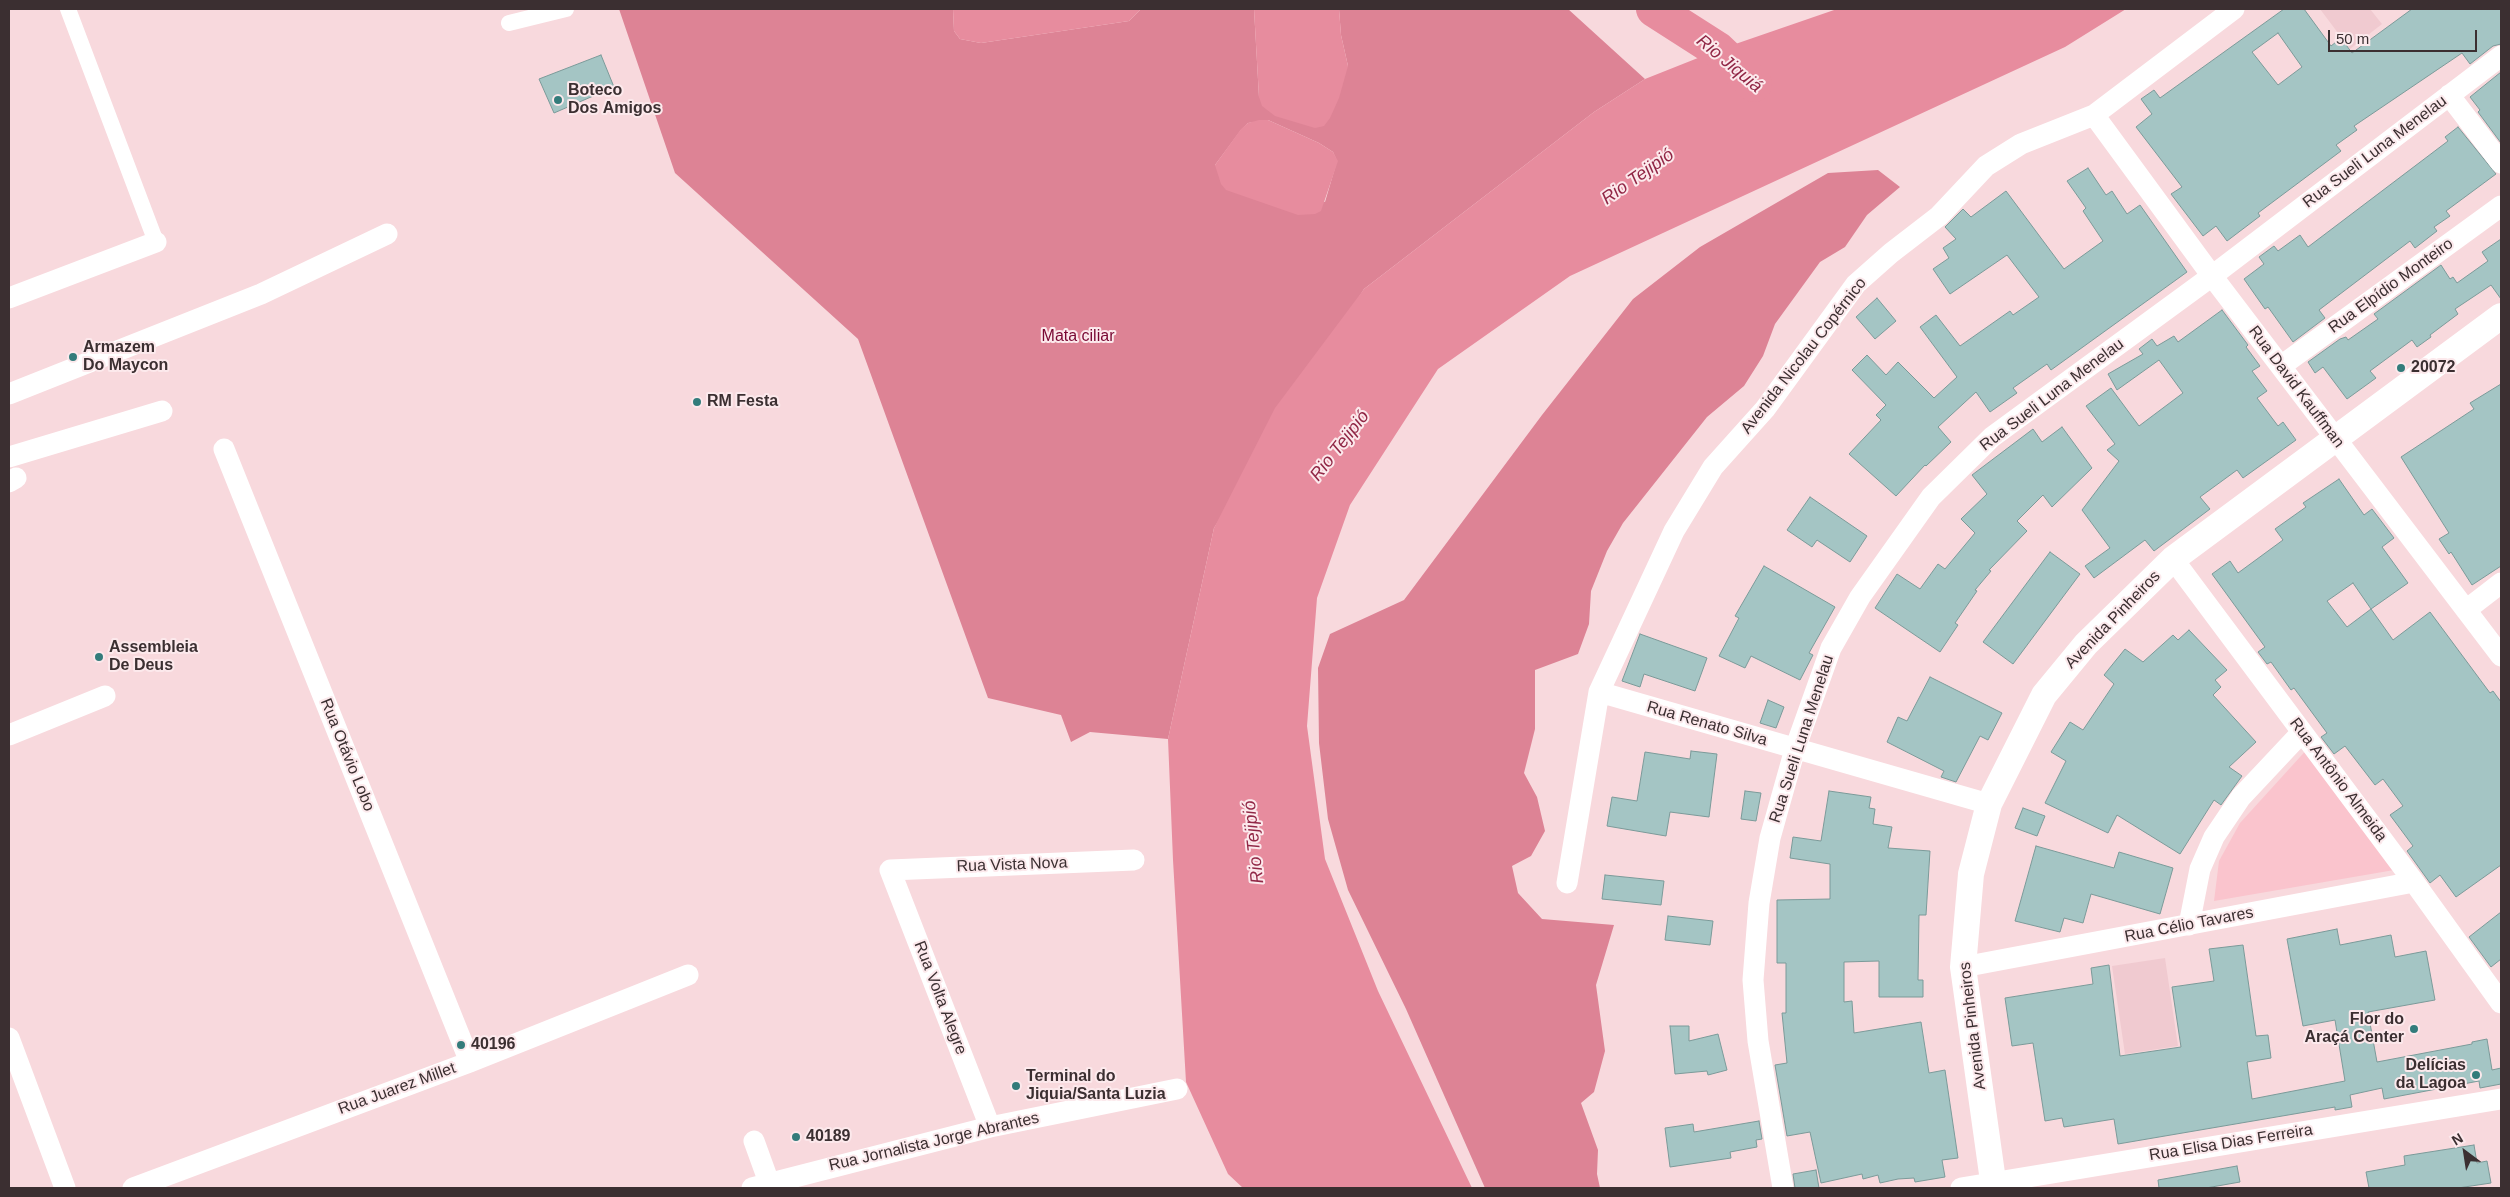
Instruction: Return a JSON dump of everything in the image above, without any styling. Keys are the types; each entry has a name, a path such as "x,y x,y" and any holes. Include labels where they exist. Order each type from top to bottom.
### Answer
{"street":[{"path":"9,298 156,242 68,9"},
{"path":"509,23 566,9"},
{"name":"Avenida Nicolau Copérnico","path":"1567,883 1599,692 1674,531 1713,467 1765,409 1856,284 1891,253 1938,216 1986,166 2021,144 2094,115 2234,9"},
{"name":"Rua Sueli Luna Menelau","path":"1783,1188 1758,1040 1753,980 1759,903 1770,838 1795,749 1831,648 1860,597 1931,497 1992,437 2212,276 2501,56"},
{"path":"2450,95 2501,163"},
{"name":"Rua David Kauffman","path":"2094,115 2212,276 2501,656"},
{"name":"Rua Elpídio Monteiro","path":"2281,366 2501,206"},
{"path":"9,394 261,294 387,234"},
{"name":"Avenida Pinheiros","path":"1994,1185 1963,968 1971,874 1989,804 2044,695 2086,644 2173,559 2501,316"},
{"path":"9,457 162,411"},
{"name":"Rua Otávio Lobo","path":"224,449 470,1062"},
{"name":"Rua Antônio Almeida","path":"2173,559 2414,882 2501,1003"},
{"path":"2466,610 2501,583"},
{"name":"Rua Renato Silva","path":"1599,692 1989,804"},
{"path":"9,735 105,696"},
{"path":"2189,926 2200,869 2214,836 2241,797 2302,732"},
{"name":"Rua Vista Nova","path":"890,870 1134,860"},
{"name":"Rua Volta Alegre","path":"890,870 990,1127"},
{"name":"Rua Célio Tavares","path":"1963,968 2414,882"},
{"name":"Rua Juarez Millet","path":"133,1188 470,1062 688,975"},
{"path":"9,1038 64,1188"},
{"name":"Rua Jornalista Jorge Abrantes","path":"764,1186 990,1127 1177,1089"},
{"name":"Rua Elisa Dias Ferreira","path":"1961,1188 1994,1185 2501,1099"},
{"path":"754,1141 764,1186"}],"shaded area":[{"path":"2320,9 2370,9 2382,24 2350,49"},
{"path":"2310,746 2400,869 2214,901 2219,861 2240,823"},
{"path":"2165,958 2178,1046 2125,1054 2112,966"}],"green space":[{"name":"Mata ciliar","path":"619,9 953,9 954,31 960,39 981,43 1129,21 1141,9 1254,9 1259,97 1348,66 1341,35 1339,9 1568,9 1645,79 1594,112 1364,289 1214,528 1168,739 1090,732 1071,742 1061,715 988,698 858,339 675,173","holes":["1268,120 1319,143 1333,152 1337,161 1325,202 1215,165 1248,123"]},
{"path":"1878,170 1900,187 1867,215 1845,247 1820,262 1775,324 1763,356 1744,386 1707,417 1623,523 1607,551 1591,591 1589,624 1578,654 1535,670 1535,729 1524,773 1537,797 1545,831 1531,856 1512,866 1518,893 1542,919 1614,925 1596,985 1605,1051 1594,1092 1581,1103 1598,1150 1597,1174 1600,1188 1485,1188 1406,1009 1348,890 1328,819 1319,743 1318,668 1330,634 1404,600 1542,415 1633,299 1700,247 1828,173"}],"water":[{"path":"953,9 1141,9 1129,21 981,43 960,39 954,31"},
{"path":"1254,9 1339,9 1341,35 1348,66 1339,98 1330,118 1324,126 1315,128 1275,116 1262,106 1259,97"},
{"name":"Rio Tejipió","path":"1837,9 2126,9 2065,47 1570,276 1438,369 1350,505 1317,598 1307,726 1325,859 1378,991 1472,1188 1243,1188 1228,1174 1186,1082 1173,860 1168,739 1214,528 1275,408 1364,289 1594,112 1645,79 1718,50"},
{"path":"1268,120 1319,143 1333,152 1338,161 1321,211 1315,214 1298,215 1226,190 1221,184 1215,165 1241,129 1248,123"}],"building":[{"path":"2284,9 2304,9 2331,46 2341,38 2352,53 2412,9 2501,9 2501,44 2493,46 2470,64 2462,53 2354,126 2357,130 2336,145 2341,151 2258,213 2260,216 2227,241 2216,226 2203,236 2171,194 2182,187 2136,127 2152,114 2141,99 2154,90 2160,98","holes":["2278,33 2302,67 2278,85 2252,52"]},
{"path":"601,55 614,87 554,113 539,79"},
{"path":"2501,72 2501,143 2478,112 2480,110 2470,97"},
{"path":"2458,127 2496,174 2446,211 2450,216 2434,227 2437,231 2415,248 2410,241 2319,310 2325,318 2293,342 2268,307 2265,309 2244,279 2264,264 2259,257 2274,246 2278,251 2300,235 2308,247 2448,141 2445,137"},
{"path":"2088,168 2106,195 2112,191 2127,214 2140,205 2187,272 2051,370 2047,364 2013,388 2017,393 1990,412 1976,392 1938,427 1951,442 1925,465 1896,496 1849,454 1881,420 1876,415 1886,405 1852,370 1867,355 1886,375 1898,362 1934,398 1957,377 1920,327 1936,315 1960,346 2010,311 2013,315 2039,297 2007,255 1950,294 1933,269 1949,258 1943,248 1956,239 1945,227 1963,209 1971,217 2006,191 2064,269 2103,241 2083,211 2086,208 2067,181"},
{"path":"2501,239 2501,299 2491,285 2455,309 2458,314 2417,347 2412,340 2370,371 2376,378 2347,399 2323,367 2315,373 2308,362 2340,339 2346,337 2348,340 2378,319 2374,314 2441,265 2450,279 2453,277 2457,283 2488,261 2482,252"},
{"path":"1877,298 1896,321 1875,339 1856,317"},
{"path":"2222,310 2248,345 2246,347 2260,366 2252,371 2267,391 2257,398 2278,426 2283,422 2296,440 2243,478 2237,470 2200,497 2210,509 2154,551 2145,540 2094,578 2085,566 2110,548 2082,510 2119,461 2107,450 2115,444 2086,406 2111,388 2139,426 2183,393 2159,360 2117,390 2108,374 2143,354 2139,349 2152,339 2157,346 2174,336 2178,342"},
{"path":"2501,384 2501,566 2472,585 2451,552 2449,554 2439,539 2449,533 2401,457 2474,409 2470,403"},
{"path":"2062,427 2092,468 2052,507 2043,495 2017,521 2027,531 1989,570 1991,571 1975,590 1977,591 1955,623 1958,625 1940,652 1875,608 1897,574 1920,589 1938,564 1945,569 1975,533 1961,519 1987,494 1972,475 2033,429 2042,442"},
{"path":"2339,479 2364,515 2372,509 2394,538 2382,547 2408,583 2371,609 2393,640 2430,612 2490,693 2493,691 2501,702 2501,865 2456,897 2440,875 2430,883 2407,851 2413,846 2390,815 2403,806 2383,779 2375,785 2345,746 2334,754 2321,737 2327,733 2294,688 2291,690 2271,662 2267,664 2258,652 2265,647 2212,574 2230,561 2238,573 2283,540 2275,529 2306,507 2303,503","holes":["2353,583 2371,609 2347,627 2327,601"]},
{"path":"1810,497 1867,536 1850,562 1817,540 1812,547 1787,530"},
{"path":"2050,552 2080,574 2013,664 1983,642"},
{"path":"1764,566 1835,607 1809,653 1813,655 1800,680 1751,656 1745,668 1719,656 1739,618 1735,616"},
{"path":"2189,630 2227,670 2215,680 2221,687 2213,695 2256,742 2229,767 2242,776 2221,805 2214,800 2180,854 2117,815 2108,833 2045,803 2066,761 2051,752 2070,722 2083,730 2114,684 2104,675 2125,649 2143,662 2173,635 2178,640"},
{"path":"1640,634 1707,658 1695,691 1644,674 1640,687 1622,681"},
{"path":"1930,677 2002,713 1988,740 1980,736 1956,782 1941,777 1944,771 1887,742 1898,717 1907,721"},
{"path":"1768,700 1784,707 1776,728 1760,723"},
{"path":"1691,751 1717,754 1709,817 1670,812 1666,836 1607,826 1612,797 1637,801 1645,752 1690,759"},
{"path":"1745,791 1761,793 1756,821 1741,819"},
{"path":"1829,791 1871,797 1869,808 1875,809 1873,824 1892,827 1888,848 1930,851 1926,915 1919,915 1918,980 1923,980 1923,997 1879,997 1879,961 1844,962 1844,1002 1852,1001 1854,1033 1921,1022 1929,1073 1945,1070 1958,1158 1942,1160 1945,1177 1915,1182 1914,1178 1898,1179 1880,1183 1878,1175 1863,1179 1862,1174 1821,1183 1810,1132 1787,1136 1775,1065 1787,1063 1782,1013 1786,1013 1786,963 1777,963 1777,900 1830,899 1830,864 1790,858 1793,837 1821,841"},
{"path":"2023,808 2045,816 2037,836 2015,828"},
{"path":"2036,846 2114,868 2119,852 2173,868 2160,914 2091,894 2083,923 2064,918 2060,932 2015,921"},
{"path":"1605,875 1664,881 1661,905 1602,899"},
{"path":"2501,912 2501,959 2491,967 2469,937"},
{"path":"1668,916 1713,921 1710,945 1665,940"},
{"path":"2337,929 2340,945 2391,935 2395,957 2426,951 2435,1000 2368,1012 2377,1062 2472,1044 2472,1042 2487,1039 2492,1070 2501,1068 2501,1084 2480,1088 2479,1081 2384,1099 2382,1088 2350,1095 2352,1107 2335,1110 2335,1107 2118,1144 2114,1119 2064,1127 2062,1118 2045,1121 2033,1043 2012,1046 2005,998 2093,984 2091,968 2109,965 2120,1056 2181,1047 2172,987 2214,981 2209,949 2243,945 2256,1036 2268,1035 2271,1058 2247,1062 2252,1099 2345,1081 2335,1020 2303,1026 2287,939"},
{"path":"1670,1026 1689,1026 1689,1041 1718,1034 1727,1070 1708,1075 1707,1071 1675,1074"},
{"path":"1759,1121 1762,1139 1756,1140 1757,1147 1730,1152 1731,1158 1670,1167 1665,1128 1693,1124 1694,1132"},
{"path":"2474,1145 2477,1163 2487,1161 2491,1183 2458,1188 2369,1188 2366,1172 2405,1165 2404,1156"},
{"path":"2237,1166 2240,1182 2206,1188 2159,1188 2158,1180"},
{"path":"1816,1170 1819,1188 1795,1188 1793,1174"}],"waterway":[{"name":"Rio Jiquiá","path":"1654,9 1718,50 1754,84"}],"place":[{"name":"Boteco Dos Amigos","path":"558,100"},
{"name":"Armazem Do Maycon","path":"73,357"},
{"name":"20072","path":"2401,368"},
{"name":"RM Festa","path":"697,402"},
{"name":"Assembleia De Deus","path":"99,657"},
{"name":"Flor do Araçá Center","path":"2414,1029"},
{"name":"40196","path":"461,1045"},
{"name":"Delícias da Lagoa","path":"2476,1075"},
{"name":"Terminal do Jiquia/Santa Luzia","path":"1016,1086"},
{"name":"40189","path":"796,1137"}]}
